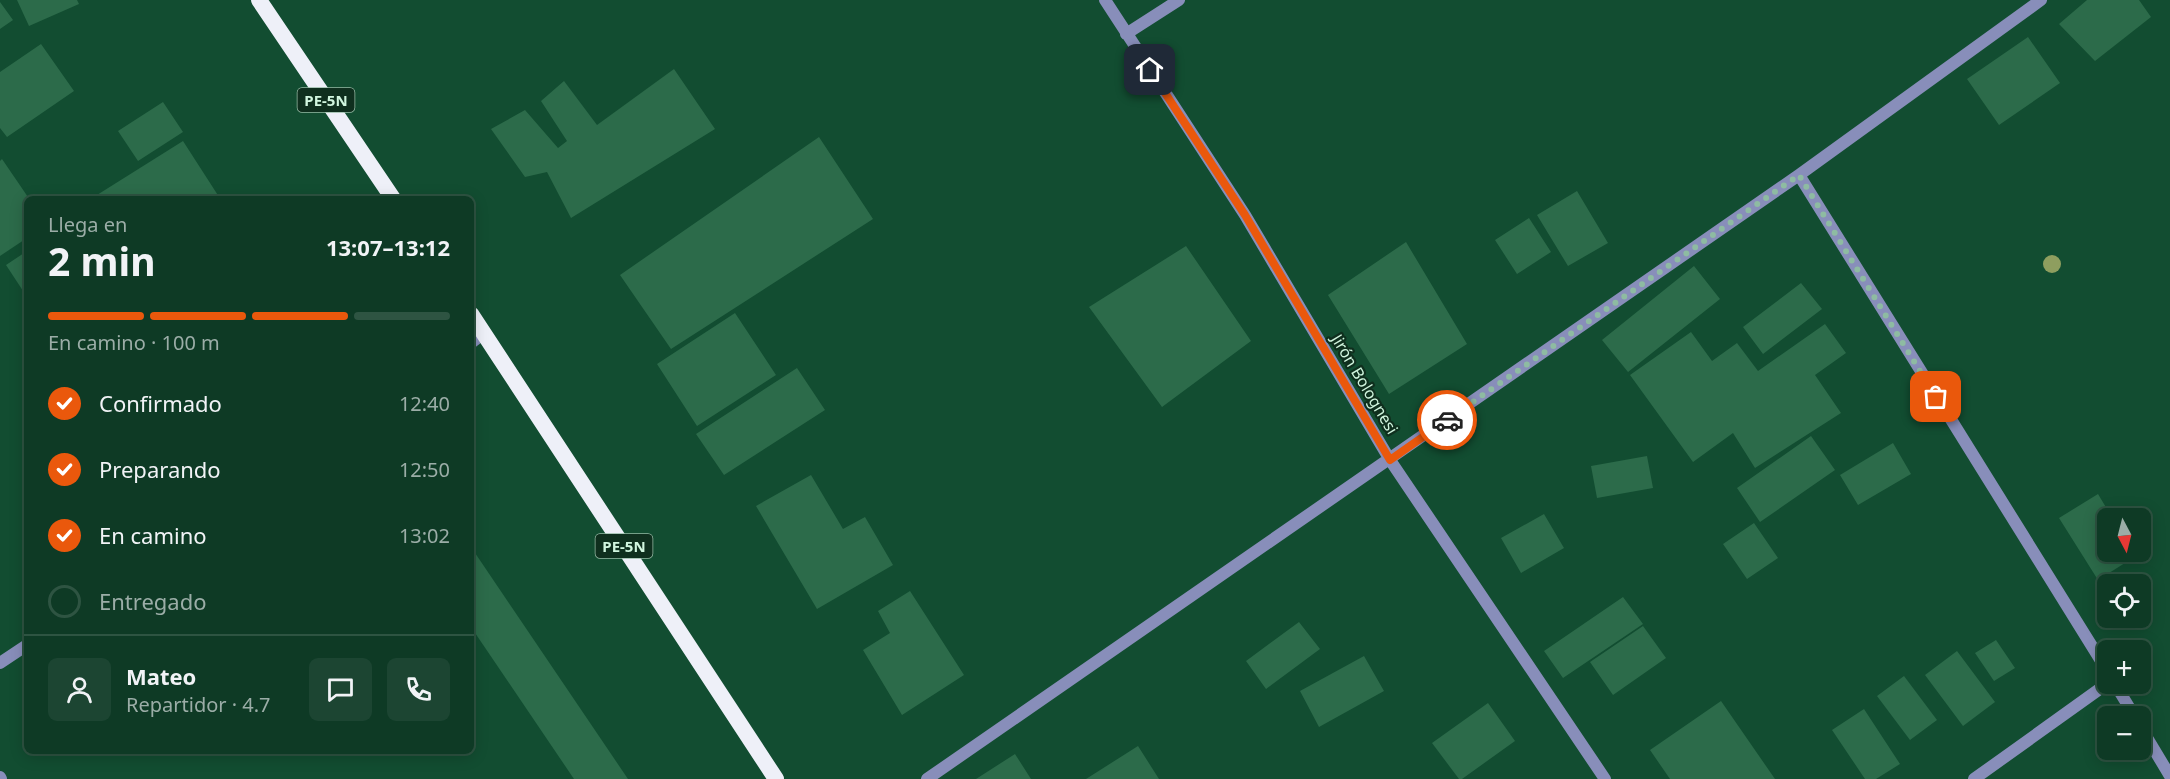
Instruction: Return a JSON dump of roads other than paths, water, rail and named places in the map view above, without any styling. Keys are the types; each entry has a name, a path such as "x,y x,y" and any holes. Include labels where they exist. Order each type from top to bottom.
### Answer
{"highway":[{"name":"PE-5N","path":"259,0 391,196"},
{"name":"PE-5N","path":"477,338 776,779"}],"street":[{"name":"Jirón Bolognesi","path":"1104,0 1245,215 1390,460 1605,779"},
{"path":"1126,34 1179,0"},
{"path":"927,779 1799,175 2041,0"},
{"path":"1799,175 2097,654"},
{"path":"0,663 24,647"},
{"path":"1974,779 2097,691"},
{"path":"2151,744 2170,776"}]}
